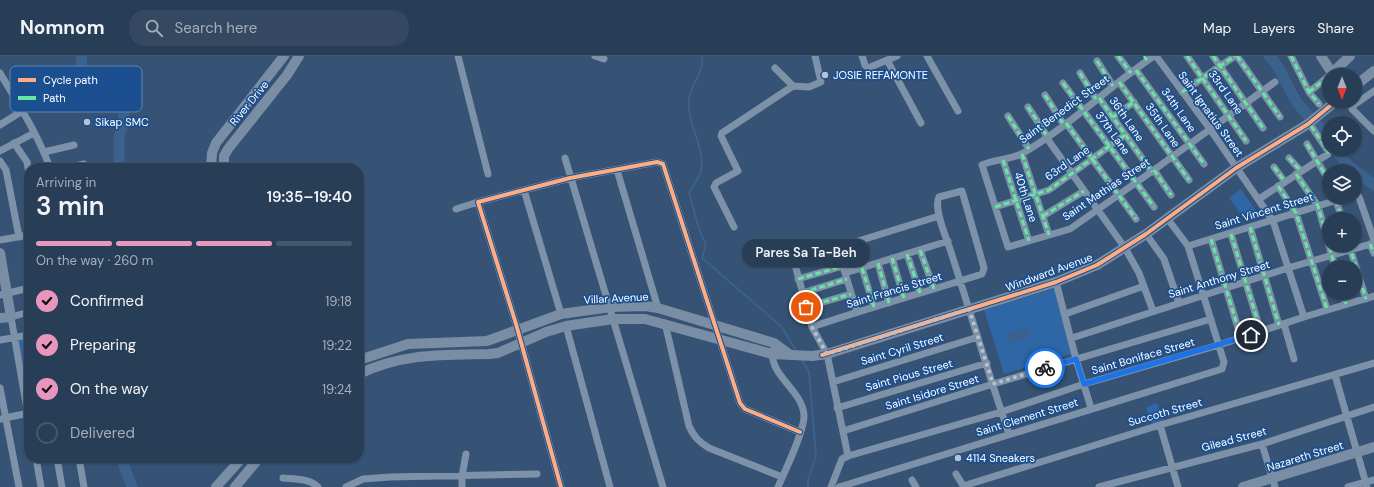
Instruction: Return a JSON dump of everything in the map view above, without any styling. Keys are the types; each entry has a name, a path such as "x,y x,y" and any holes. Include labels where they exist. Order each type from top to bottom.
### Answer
{"main road":[{"name":"River Drive","path":"211,163 212,153 219,138 284,56"},
{"name":"River Drive","path":"224,163 224,156 228,149 287,75 299,56"},
{"path":"1321,56 1327,68"},
{"path":"1337,68 1350,56"},
{"path":"1362,80 1374,71"},
{"name":"Windward Avenue","path":"789,354 824,355 1056,282 1097,266 1146,234 1236,168 1312,122 1328,108"},
{"path":"0,253 4,295 11,317 0,318"},
{"name":"Villar Avenue","path":"364,358 408,344 487,341 561,314 611,307 645,306 658,308 774,343 789,354"},
{"name":"Villar Avenue","path":"364,372 409,357 425,355 489,354 566,326 613,320 645,319 665,323 772,354 789,354"},
{"name":"Nazareth Street","path":"1243,487 1274,483 1374,447"},
{"path":"216,487 238,463"},
{"path":"235,487 255,463"}],"street":[{"path":"458,56 488,174"},
{"path":"595,56 604,59"},
{"path":"734,227 714,187 716,183 738,171 721,136 722,133 793,86 809,87 818,84 821,79 815,56"},
{"path":"862,56 865,66 868,68 897,56"},
{"path":"927,56 958,111"},
{"name":"34th Lane","path":"1118,56 1133,71 1204,164"},
{"name":"Saint Benedict Street","path":"981,167 984,164 1022,154 1083,111 1133,71 1146,58 1155,56"},
{"name":"Saint Ignatius Street","path":"1155,56 1210,129 1273,221 1304,317"},
{"name":"33rd Lane","path":"1187,56 1246,141"},
{"path":"1213,56 1263,128"},
{"path":"1182,92 1236,56 1264,91 1280,117"},
{"path":"1291,56 1309,92 1319,104"},
{"path":"887,60 921,123"},
{"name":"35th Lane","path":"1097,61 1116,84 1134,102 1189,180"},
{"path":"775,68 793,86"},
{"name":"36th Lane","path":"1080,72 1125,135 1171,195"},
{"path":"0,73 10,90"},
{"path":"1309,92 1322,81"},
{"name":"Saint Mathias Street","path":"981,167 1008,247 1029,241 1070,229 1153,171 1275,82"},
{"name":"37th Lane","path":"1062,83 1154,207"},
{"path":"1374,91 1354,105 1352,109 1374,131"},
{"path":"1045,95 1136,219"},
{"path":"1113,117 1134,102"},
{"path":"1028,107 1096,210 1125,248 1140,273 1153,311"},
{"path":"1,122 21,112"},
{"path":"24,112 48,163"},
{"path":"1008,116 1029,149"},
{"path":"1259,199 1328,154 1328,151 1312,122"},
{"path":"0,151 34,133"},
{"name":"63rd Lane","path":"995,207 1049,190 1125,135"},
{"path":"14,143 27,163"},
{"path":"1307,144 1322,171"},
{"path":"44,152 74,145"},
{"path":"1022,154 1049,235"},
{"path":"565,158 611,307 613,320 663,487"},
{"path":"1288,158 1318,206 1333,260"},
{"name":"40th Lane","path":"1003,160 1029,241"},
{"path":"0,161 6,170 18,237"},
{"path":"456,208 570,178 657,162 663,164 742,407 800,432"},
{"path":"1274,167 1285,182"},
{"path":"618,170 658,308"},
{"path":"1278,186 1296,213 1327,309"},
{"path":"524,190 561,314"},
{"name":"Saint Francis Street","path":"812,327 982,274 984,268 964,193 959,190 939,196 939,216"},
{"path":"1043,216 1084,191"},
{"path":"478,202 518,330 561,487"},
{"name":"Saint Vincent Street","path":"1188,246 1231,234 1324,204"},
{"path":"1360,204 1373,242 1374,253"},
{"path":"831,487 842,459 848,456 837,408 833,382 824,355 812,327 794,262 837,247 939,216 1009,434"},
{"path":"1167,218 1188,246 1219,345"},
{"path":"1250,228 1265,277 1294,359"},
{"path":"1146,234 1164,259 1179,303"},
{"path":"1231,234 1261,332"},
{"path":"0,240 24,236"},
{"path":"1211,240 1241,338"},
{"path":"802,293 845,273 948,242"},
{"name":"Saint Anthony Street","path":"1362,244 1373,242"},
{"path":"837,247 857,312"},
{"path":"920,250 934,289"},
{"name":"Saint Anthony Street","path":"1072,338 1153,311 1265,277 1288,268 1332,256 1340,252"},
{"path":"1352,252 1366,299"},
{"path":"907,254 920,293"},
{"path":"892,258 904,298"},
{"path":"878,263 889,303"},
{"path":"862,268 874,307"},
{"path":"798,279 845,273"},
{"path":"1056,282 1066,314 1076,359 1091,408"},
{"path":"1066,314 1144,286"},
{"path":"4,295 24,289"},
{"path":"806,307 851,294"},
{"name":"Saint Boniface Street","path":"848,456 1001,412 1084,384 1219,345 1327,309 1374,296"},
{"path":"1345,300 1346,304"},
{"path":"24,313 11,317 24,390"},
{"name":"Saint Isidore Street","path":"843,431 993,384 1211,320"},
{"path":"665,323 692,434 699,442 709,448 782,477"},
{"path":"566,326 610,487"},
{"path":"0,340 24,336"},
{"name":"Saint Cyril Street","path":"833,382 978,337"},
{"path":"774,343 772,354 773,362 801,402 804,415 800,432 778,487"},
{"name":"Saint Clement Street","path":"839,487 1091,408 1222,369 1224,362 1219,345"},
{"name":"Saint Pious Street","path":"837,408 987,363"},
{"name":"Succoth Street","path":"964,486 1160,425 1374,363"},
{"path":"1335,375 1366,485"},
{"path":"0,388 3,418 19,487"},
{"name":"Gilead Street","path":"1099,487 1262,444 1374,407"},
{"path":"3,418 24,416"},
{"path":"1160,425 1178,487"},
{"path":"1262,444 1274,483"},
{"path":"462,487 462,476 466,454"},
{"path":"37,463 41,487"},
{"path":"58,463 62,487"},
{"path":"80,463 84,487"},
{"path":"346,487 363,480 390,477 537,474"},
{"path":"956,474 964,486"},
{"path":"283,478 298,479 315,484 318,487"},
{"path":"912,480 916,487"},
{"path":"1348,487 1366,485 1374,480"}],"shaded area":[{"path":"1241,189 1258,214 1246,222 1229,198"},
{"path":"1055,288 1074,353 1004,374 984,310"},
{"path":"1028,328 1030,336 1009,343 1006,334"},
{"path":"24,339 24,371 17,341"},
{"path":"1157,403 1164,422 1152,426 1146,407"}],"waterway":[{"path":"81,66 82,56"},
{"path":"702,56 701,68 690,93 689,99 690,117 699,145 702,163 700,174 689,193 699,229 706,245 702,258 782,327 796,351"},
{"path":"1269,56 1282,74 1296,100 1322,130"},
{"path":"119,163 119,138 125,112"},
{"path":"1341,156 1346,164"},
{"path":"1362,176 1374,185"},
{"path":"801,358 809,372 816,456 808,480 808,487"},
{"path":"123,463 132,487"}],"marked path":[{"path":"1118,56 1131,73"},
{"path":"1144,56 1147,60"},
{"path":"1187,56 1246,141"},
{"path":"1213,56 1263,128"},
{"path":"1182,92 1235,56"},
{"path":"1237,56 1280,117"},
{"path":"1291,56 1309,92 1319,104"},
{"path":"1097,61 1113,86"},
{"path":"1136,70 1204,164"},
{"path":"1080,73 1096,99"},
{"path":"1119,82 1189,180"},
{"path":"1309,92 1322,82"},
{"path":"1063,83 1154,207"},
{"path":"1045,95 1064,125"},
{"path":"1099,98 1152,172"},
{"path":"1113,117 1134,102"},
{"path":"1028,107 1047,136"},
{"path":"1008,116 1029,149"},
{"path":"1066,123 1136,219"},
{"path":"1311,126 1322,142"},
{"path":"995,207 1049,190 1125,135"},
{"path":"1307,144 1322,169"},
{"path":"1022,154 1049,235"},
{"path":"1289,158 1301,171"},
{"path":"1003,160 1029,241"},
{"path":"1274,167 1285,182"},
{"path":"1154,170 1171,195"},
{"path":"1296,174 1318,206 1333,260"},
{"path":"1278,186 1296,213 1327,309"},
{"path":"1043,216 1084,191"},
{"path":"1337,204 1340,212"},
{"path":"1250,227 1279,325"},
{"path":"1231,234 1261,332"},
{"path":"1211,239 1241,338"},
{"path":"1370,244 1374,253"},
{"path":"920,250 934,289"},
{"path":"1351,252 1366,299"},
{"path":"907,254 920,293"},
{"path":"892,258 904,298"},
{"path":"878,263 889,303"},
{"path":"798,279 843,266"},
{"path":"862,268 874,307"},
{"path":"802,293 847,279"},
{"path":"806,307 851,294"},
{"path":"1345,300 1346,304"}],"cycle path":[{"path":"822,355 1056,282 1097,265 1146,234 1236,168 1308,124 1327,108"},
{"path":"561,487 516,324 478,202 570,178 657,162 663,164 740,403 745,409 800,432"}],"way so far":[{"path":"806,307 812,327 827,354 969,309 993,384 1045,368"}],"place":[{"name":"JOSIE REFAMONTE","path":"825,75"},
{"name":"Sikap SMC","path":"87,122"},
{"name":"Pares Sa Ta-Beh","path":"806,307"},
{"name":"4114 Sneakers","path":"958,458"}],"route":[{"path":"1045,368 1076,359 1084,384 1251,335"}]}
